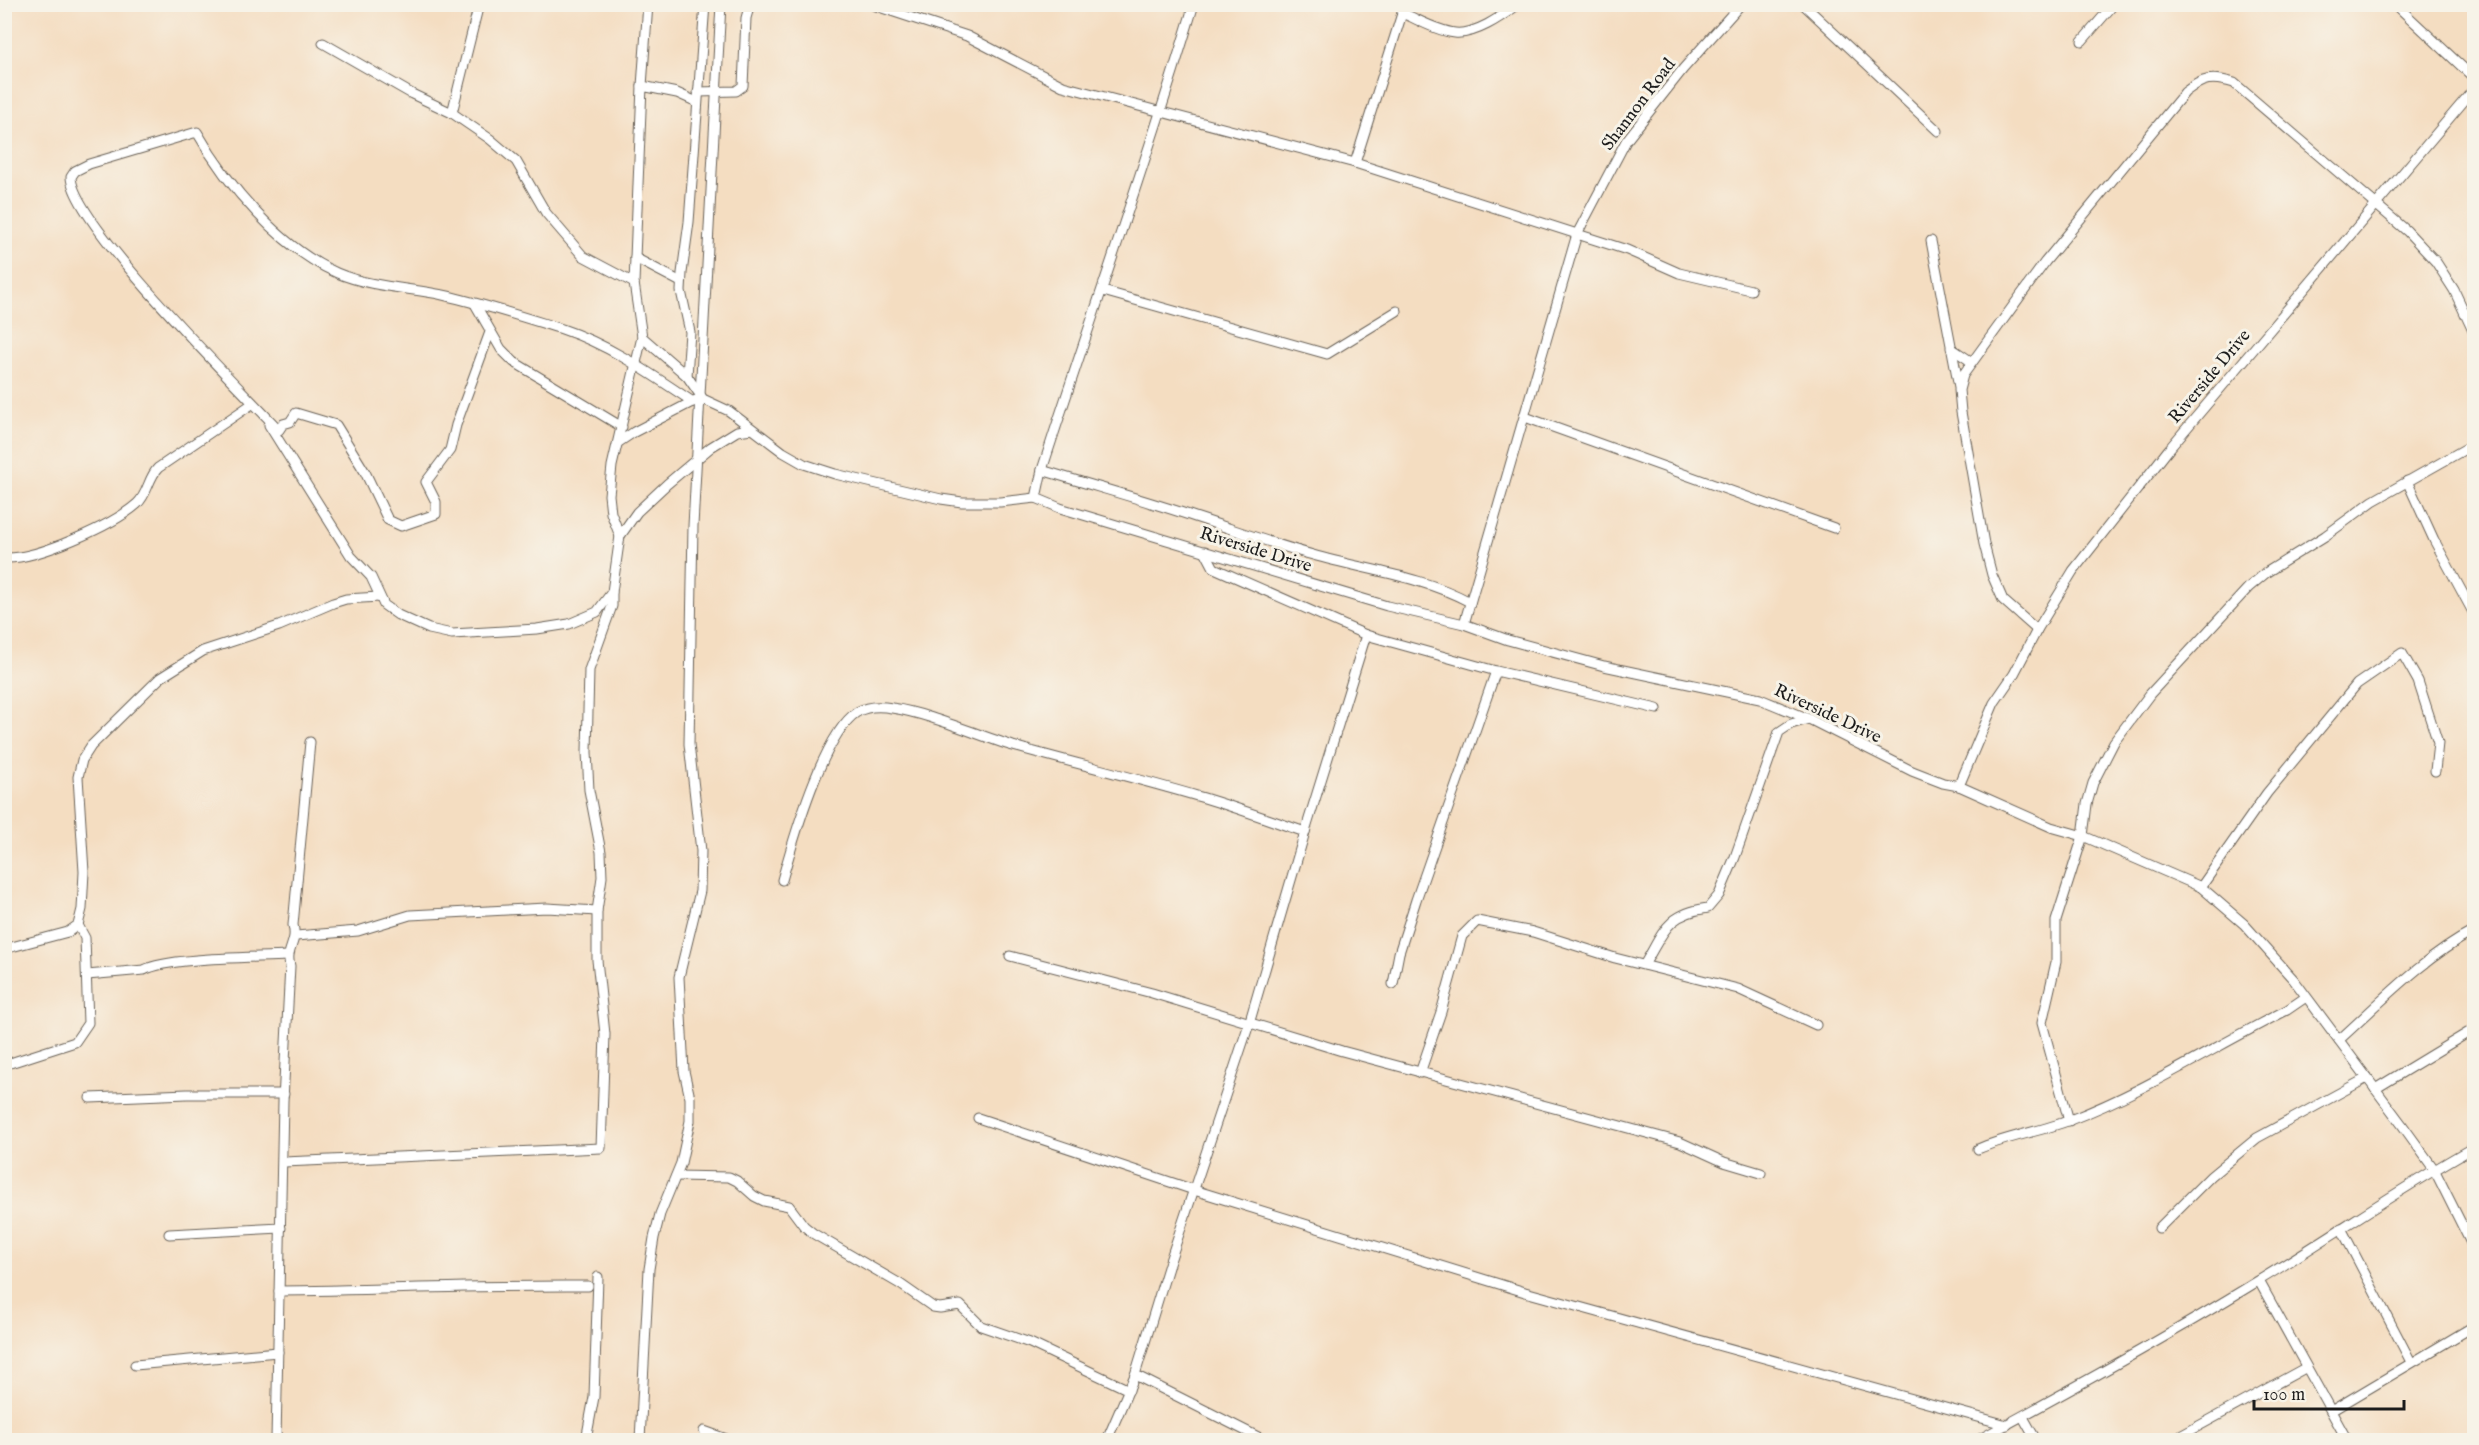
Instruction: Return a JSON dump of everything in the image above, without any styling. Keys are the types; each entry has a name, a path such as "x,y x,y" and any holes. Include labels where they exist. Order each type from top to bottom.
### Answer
{"street":[{"path":"452,113 479,4"},
{"path":"687,376 690,332 681,282 689,222 705,4"},
{"path":"640,1440 649,1269 660,1214 688,1141 690,1121 690,1098 684,1071 679,977 700,891 701,851 689,744 695,460 721,4"},
{"path":"642,86 698,97 736,91 743,86 746,18 750,4"},
{"path":"870,4 967,36 1063,86 1355,163 1628,250 1679,273 1751,290"},
{"path":"490,332 456,425 450,450 426,482 436,502 436,514 401,526 388,520 365,472 336,426 296,413 290,422 283,424 279,430 255,406 176,322 105,238 75,192 71,180 75,171 110,156 197,132 209,153 237,191 269,224 317,263 354,278 476,304 562,330 623,356 697,398 729,411 783,452 804,464 921,496 962,502 1000,502 1035,498 1042,470 1103,291 1143,160 1162,111 1194,4"},
{"path":"1355,163 1403,9 1435,28 1456,33 1479,27 1518,4"},
{"name":"Shannon Road","path":"1464,624 1577,234 1626,141 1683,69 1741,4"},
{"path":"1803,4 1938,131"},
{"path":"2082,41 2114,4"},
{"path":"2395,4 2475,78"},
{"path":"620,536 611,513 609,495 612,466 642,337 634,283 646,5"},
{"path":"323,43 412,94 452,113 490,139 516,161 546,213 583,256 634,283"},
{"path":"1959,390 1963,375 2045,262 2178,100 2196,83 2218,78 2234,83 2407,231 2436,262 2454,290 2475,333"},
{"name":"Riverside Drive","path":"1959,786 1994,703 2014,674 2037,630 2073,571 2169,449 2475,89"},
{"path":"1931,241 1959,390 1984,544 1992,575 2003,600 2037,630"},
{"path":"635,258 681,282"},
{"path":"1103,291 1327,354 1397,311"},
{"path":"476,304 501,349 519,366 622,427"},
{"path":"642,337 687,376 697,398"},
{"path":"1951,348 1972,362"},
{"path":"619,442 697,398"},
{"path":"4,558 17,559 33,555 122,515 142,498 150,477 158,468 255,406"},
{"path":"255,406 351,556 371,577 379,597 389,610 429,629 452,633 537,629 587,618 597,612 612,591"},
{"path":"1525,417 1834,528"},
{"path":"284,1162 601,1148 606,1034 597,960 597,911 602,877 601,860 589,790 587,752 589,670 612,606 620,536 637,512 695,460 728,436 752,429"},
{"path":"2069,1121 2042,1023 2056,962 2056,921 2083,836 2086,804 2101,764 2114,742 2150,694 2249,587 2267,572 2325,536 2373,501 2475,444"},
{"path":"1042,470 1197,517 1283,547 1425,584 1453,593 1470,602"},
{"path":"2407,482 2434,540 2475,614"},
{"name":"Riverside Drive","path":"1035,498 1060,508 1388,606 1464,624 1508,640 1604,666 1760,699 1809,719 1912,771 1943,783 1959,786 2050,827 2083,836 2201,887 2244,924 2339,1040 2434,1169 2475,1249"},
{"path":"1205,551 1214,568 1366,635 1496,671 1657,709"},
{"path":"4,949 68,932 78,925 82,909 84,872 78,777 82,760 91,746 160,678 202,651 279,626 346,599 379,597"},
{"path":"1107,1440 1135,1375 1158,1298 1249,1024 1366,635"},
{"path":"2201,887 2267,793 2356,684 2402,653 2418,681 2438,743 2435,771"},
{"path":"1393,984 1399,953 1413,910 1496,671"},
{"path":"782,880 794,839 828,750 842,726 856,712 869,707 891,707 1012,746 1200,797 1305,832"},
{"path":"1644,965 1671,920 1689,911 1708,908 1719,895 1735,857 1779,732 1791,724 1809,719"},
{"path":"276,1440 284,1094 290,966 287,956 296,936 293,925 310,742"},
{"path":"296,936 358,931 410,915 548,908 597,911"},
{"path":"1420,1072 1441,1012 1462,936 1477,921 1533,932 1644,965 1738,989 1816,1025"},
{"path":"4,1065 75,1042 88,1023 86,938 78,925"},
{"path":"2339,1040 2403,983 2459,938 2475,931"},
{"path":"87,975 144,970 151,966 192,962 287,956"},
{"path":"1010,956 1152,993 1249,1024 1680,1142 1724,1162 1761,1173"},
{"path":"1978,1149 1996,1140 2069,1121 2131,1093 2287,1010 2306,997"},
{"path":"2375,1089 2475,1029"},
{"path":"2159,1228 2211,1176 2257,1138 2367,1078"},
{"path":"90,1098 187,1094 284,1094"},
{"path":"978,1118 1194,1190 1525,1292 2007,1425"},
{"path":"1978,1440 2023,1417 2259,1281 2434,1169 2475,1147"},
{"path":"676,1176 729,1177 764,1201 789,1206 804,1226 814,1234 900,1284 933,1307 960,1305 981,1326 1030,1343 1129,1390"},
{"path":"169,1234 281,1228"},
{"path":"2341,1228 2411,1362"},
{"path":"586,1440 594,1397 598,1277"},
{"path":"2259,1281 2305,1368 2347,1440"},
{"path":"279,1291 435,1289 507,1285 588,1286"},
{"path":"2331,1411 2475,1326"},
{"path":"135,1365 278,1352"},
{"path":"2173,1440 2305,1368"},
{"path":"1135,1375 1264,1440"},
{"path":"2023,1417 2036,1440"},
{"path":"704,1431 729,1440"}]}
